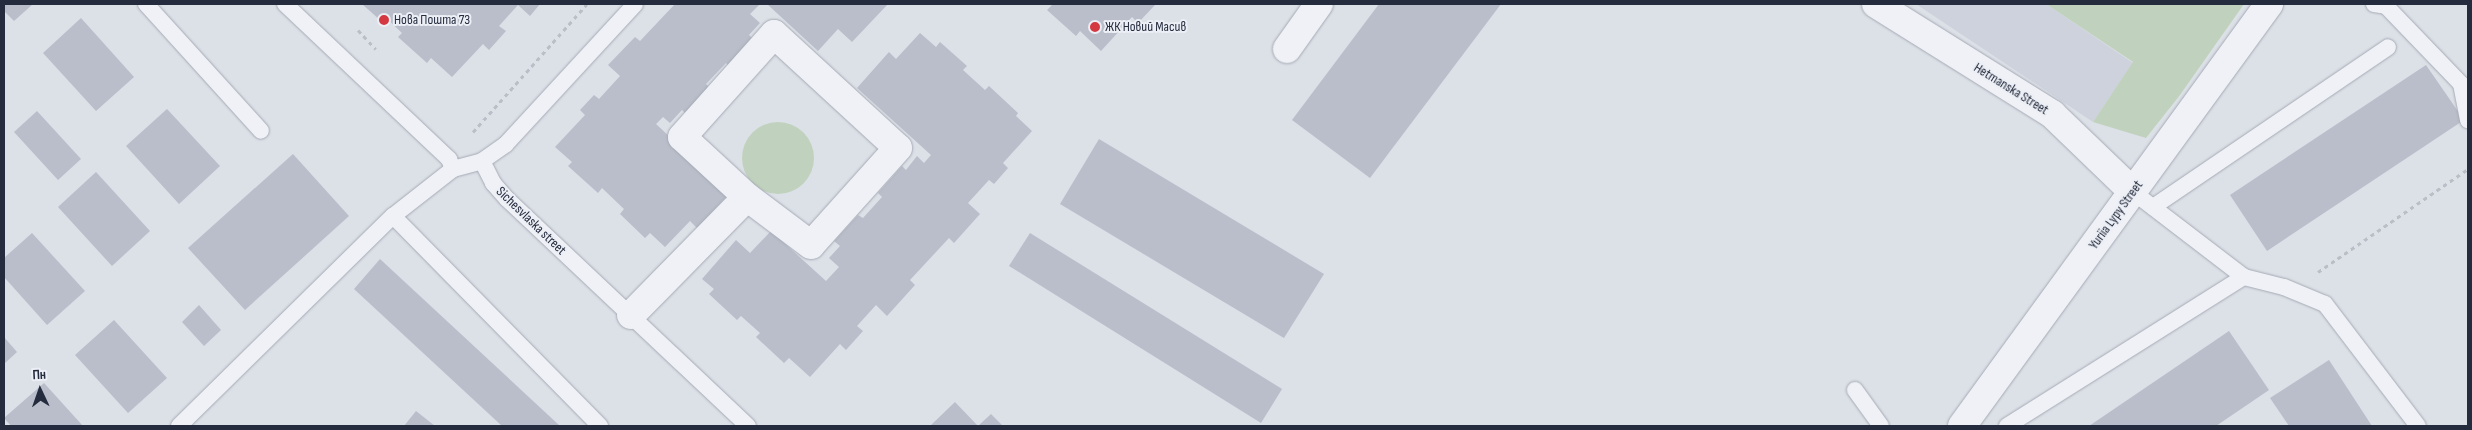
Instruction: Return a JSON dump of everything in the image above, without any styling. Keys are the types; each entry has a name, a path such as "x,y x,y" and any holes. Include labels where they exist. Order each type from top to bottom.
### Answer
{"street":[{"path":"1287,49 1319,4"},
{"name":"Hetmanska Street","path":"1876,4 2052,114 2143,200"},
{"name":"Yuriia Lypy Street","path":"1962,426 2143,200 2270,4"},
{"path":"774,34 898,148 811,245 747,197 682,137 774,34"},
{"path":"630,315 747,197"}],"lane":[{"path":"146,4 261,131"},
{"path":"285,4 451,164"},
{"path":"179,426 393,216 451,164 482,160 506,144 635,4"},
{"path":"2374,4 2386,6 2465,82 2468,120"},
{"path":"2388,48 2143,200 2244,277 2292,290 2325,304 2418,426"},
{"name":"Sichesvlaska street","path":"482,160 493,183 507,199 748,426"},
{"path":"393,216 600,426"},
{"path":"2007,426 2244,277"},
{"path":"1855,390 1881,426"}],"path":[{"path":"451,164 587,4"},
{"path":"2292,290 2468,169"}],"shaded area":[{"path":"1916,4 2046,4 2133,63 2093,122"}],"green space":[{"path":"2046,4 2244,4 2180,95 2146,138 2093,122 2133,62"},
{"path":"778,122 798,128 808,138 814,158 808,178 798,188 778,194 758,188 748,178 742,158 748,138 758,128"}],"building":[{"path":"4,4 33,4 14,21 4,11"},
{"path":"362,4 540,4 530,16 518,5 499,26 506,31 489,50 483,44 452,77 431,58 427,63 398,37 402,33 384,16 380,20"},
{"path":"675,4 760,4 750,14 760,23 749,35 754,40 730,67 726,63 706,84 710,88 686,114 682,110 670,123 663,117 656,124 730,193 697,228 690,221 665,247 650,233 645,238 620,214 624,209 602,188 598,193 568,166 572,162 555,147 585,115 580,110 594,95 599,99 620,76 608,65 635,37 640,41"},
{"path":"767,4 888,4 852,42 838,29 818,51"},
{"name":"ЖК Новий Масив","path":"1050,4 1155,5 1138,23 1132,17 1101,51 1080,31 1076,36 1047,10 1052,5"},
{"path":"1379,4 1501,4 1370,178 1292,120"},
{"path":"81,18 134,77 96,111 43,53"},
{"path":"920,33 936,47 940,42 967,66 963,70 985,90 989,86 1018,113 1016,116 1032,131 1003,163 1008,168 994,184 989,180 968,203 980,214 954,243 949,238 910,280 915,285 887,316 876,305 857,326 863,331 846,350 840,344 810,377 789,358 784,363 756,337 760,333 741,316 737,320 709,294 714,289 702,279 736,240 750,253 771,231 826,281 839,267 829,258 840,246 834,241 858,215 863,218 882,197 878,193 902,166 906,170 917,156 924,163 931,155 857,88 889,52 896,59"},
{"path":"2426,65 2464,120 2267,251 2230,195"},
{"path":"167,109 220,166 179,204 126,146"},
{"path":"37,111 81,159 58,180 14,132"},
{"path":"1099,139 1324,274 1284,338 1060,204"},
{"path":"293,154 349,216 245,310 188,248"},
{"path":"96,172 150,231 112,266 58,207"},
{"path":"32,233 85,291 47,325 4,277 4,258"},
{"path":"1030,233 1282,389 1261,423 1009,266"},
{"path":"380,259 560,426 502,426 354,289"},
{"path":"199,305 221,330 204,346 182,322"},
{"path":"114,320 167,378 128,413 75,355"},
{"path":"2229,331 2269,390 2216,426 2089,426"},
{"path":"4,337 17,352 4,364"},
{"path":"2329,360 2372,426 2289,426 2270,398"},
{"path":"44,383 83,426 11,426 4,418"},
{"path":"955,402 978,426 930,426"},
{"path":"416,411 435,426 404,426"},
{"path":"991,414 1003,426 978,426"}],"place":[{"name":"Нова Пошта 73","path":"384,20"},
{"name":"ЖК Новий Масив","path":"1095,27"}]}
